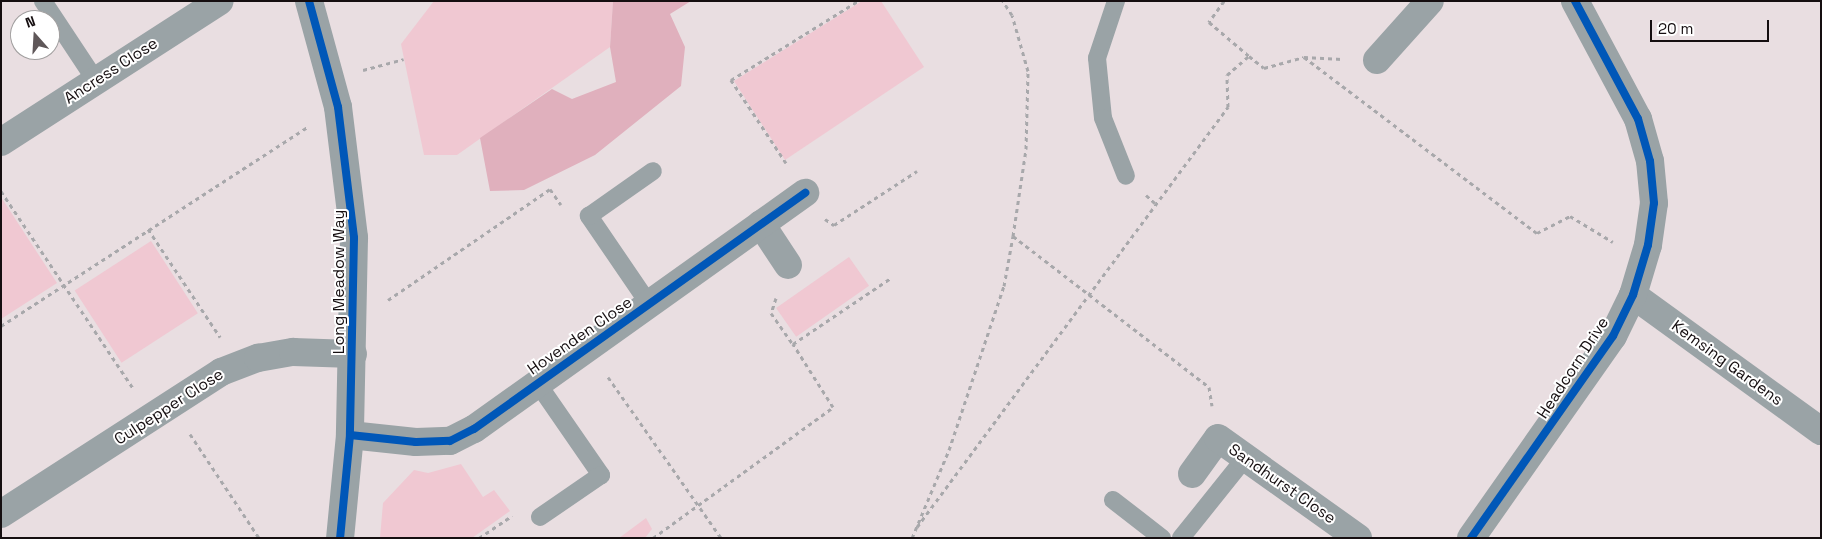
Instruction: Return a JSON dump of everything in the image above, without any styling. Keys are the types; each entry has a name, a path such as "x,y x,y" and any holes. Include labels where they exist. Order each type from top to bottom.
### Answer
{"street":[{"name":"Ancress Close","path":"1,142 220,1"},
{"name":"Long Meadow Way","path":"309,1 338,107 350,176 355,323 350,435 340,538"},
{"path":"1377,60 1430,1"},
{"name":"Headcorn Drive","path":"1471,538 1592,369 1634,295 1654,203 1650,161 1638,119 1575,1"},
{"name":"Hovenden Close","path":"350,435 416,442 450,440 538,384 805,193"},
{"path":"761,224 788,265"},
{"name":"Kemsing Gardens","path":"1634,295 1821,431"},
{"name":"Culpepper Close","path":"1,514 162,411 239,365 293,352 353,354"},
{"name":"Sandhurst Close","path":"1192,474 1218,438 1358,538"}],"lane":[{"path":"43,1 96,81"},
{"path":"1116,1 1097,58 1102,118 1126,176"},
{"path":"649,304 589,216 653,171"},
{"path":"538,384 601,475 540,517"},
{"path":"1181,538 1245,458"},
{"path":"1113,500 1162,538"}],"path":[{"path":"754,116 731,80 858,1"},
{"path":"912,538 962,413 1004,286 1013,236 1026,149 1028,71 1012,16 1003,1"},
{"path":"1224,1 1209,22 1264,68 1304,58 1377,60"},
{"path":"917,526 1087,293 1228,107 1227,75 1249,56"},
{"path":"1304,58 1537,232 1570,216 1606,238"},
{"path":"331,78 404,59"},
{"path":"1,326 62,284 338,107"},
{"path":"355,323 550,189 566,212"},
{"path":"1,191 62,284 259,538"},
{"path":"148,229 239,365"},
{"path":"1013,236 1209,387 1218,438"},
{"path":"793,344 891,278"},
{"path":"653,538 697,503 834,407 771,312"},
{"path":"588,348 721,538"}],"shaded area":[{"path":"434,1 613,1 610,47 457,155 424,155 401,44"},
{"path":"613,1 691,1 670,14 685,47 681,86 595,155 524,190 490,191 480,138 552,89 572,99 616,82 610,47"},
{"path":"862,1 881,1 924,67 785,160 734,81"},
{"path":"1,197 57,283 1,319"},
{"path":"151,241 198,313 122,363 75,291"},
{"path":"849,257 869,286 796,337 776,308"},
{"path":"461,464 483,497 494,490 510,511 472,538 380,538 383,503 414,470 428,473"},
{"path":"646,518 652,529 645,538 619,538"}],"cycle path":[{"path":"309,1 338,107 354,238 350,435 340,538"},
{"path":"1471,538 1613,336 1633,295 1648,245 1654,203 1650,161 1638,119 1575,1"},
{"path":"350,435 416,442 450,441 474,429 805,193"}]}
